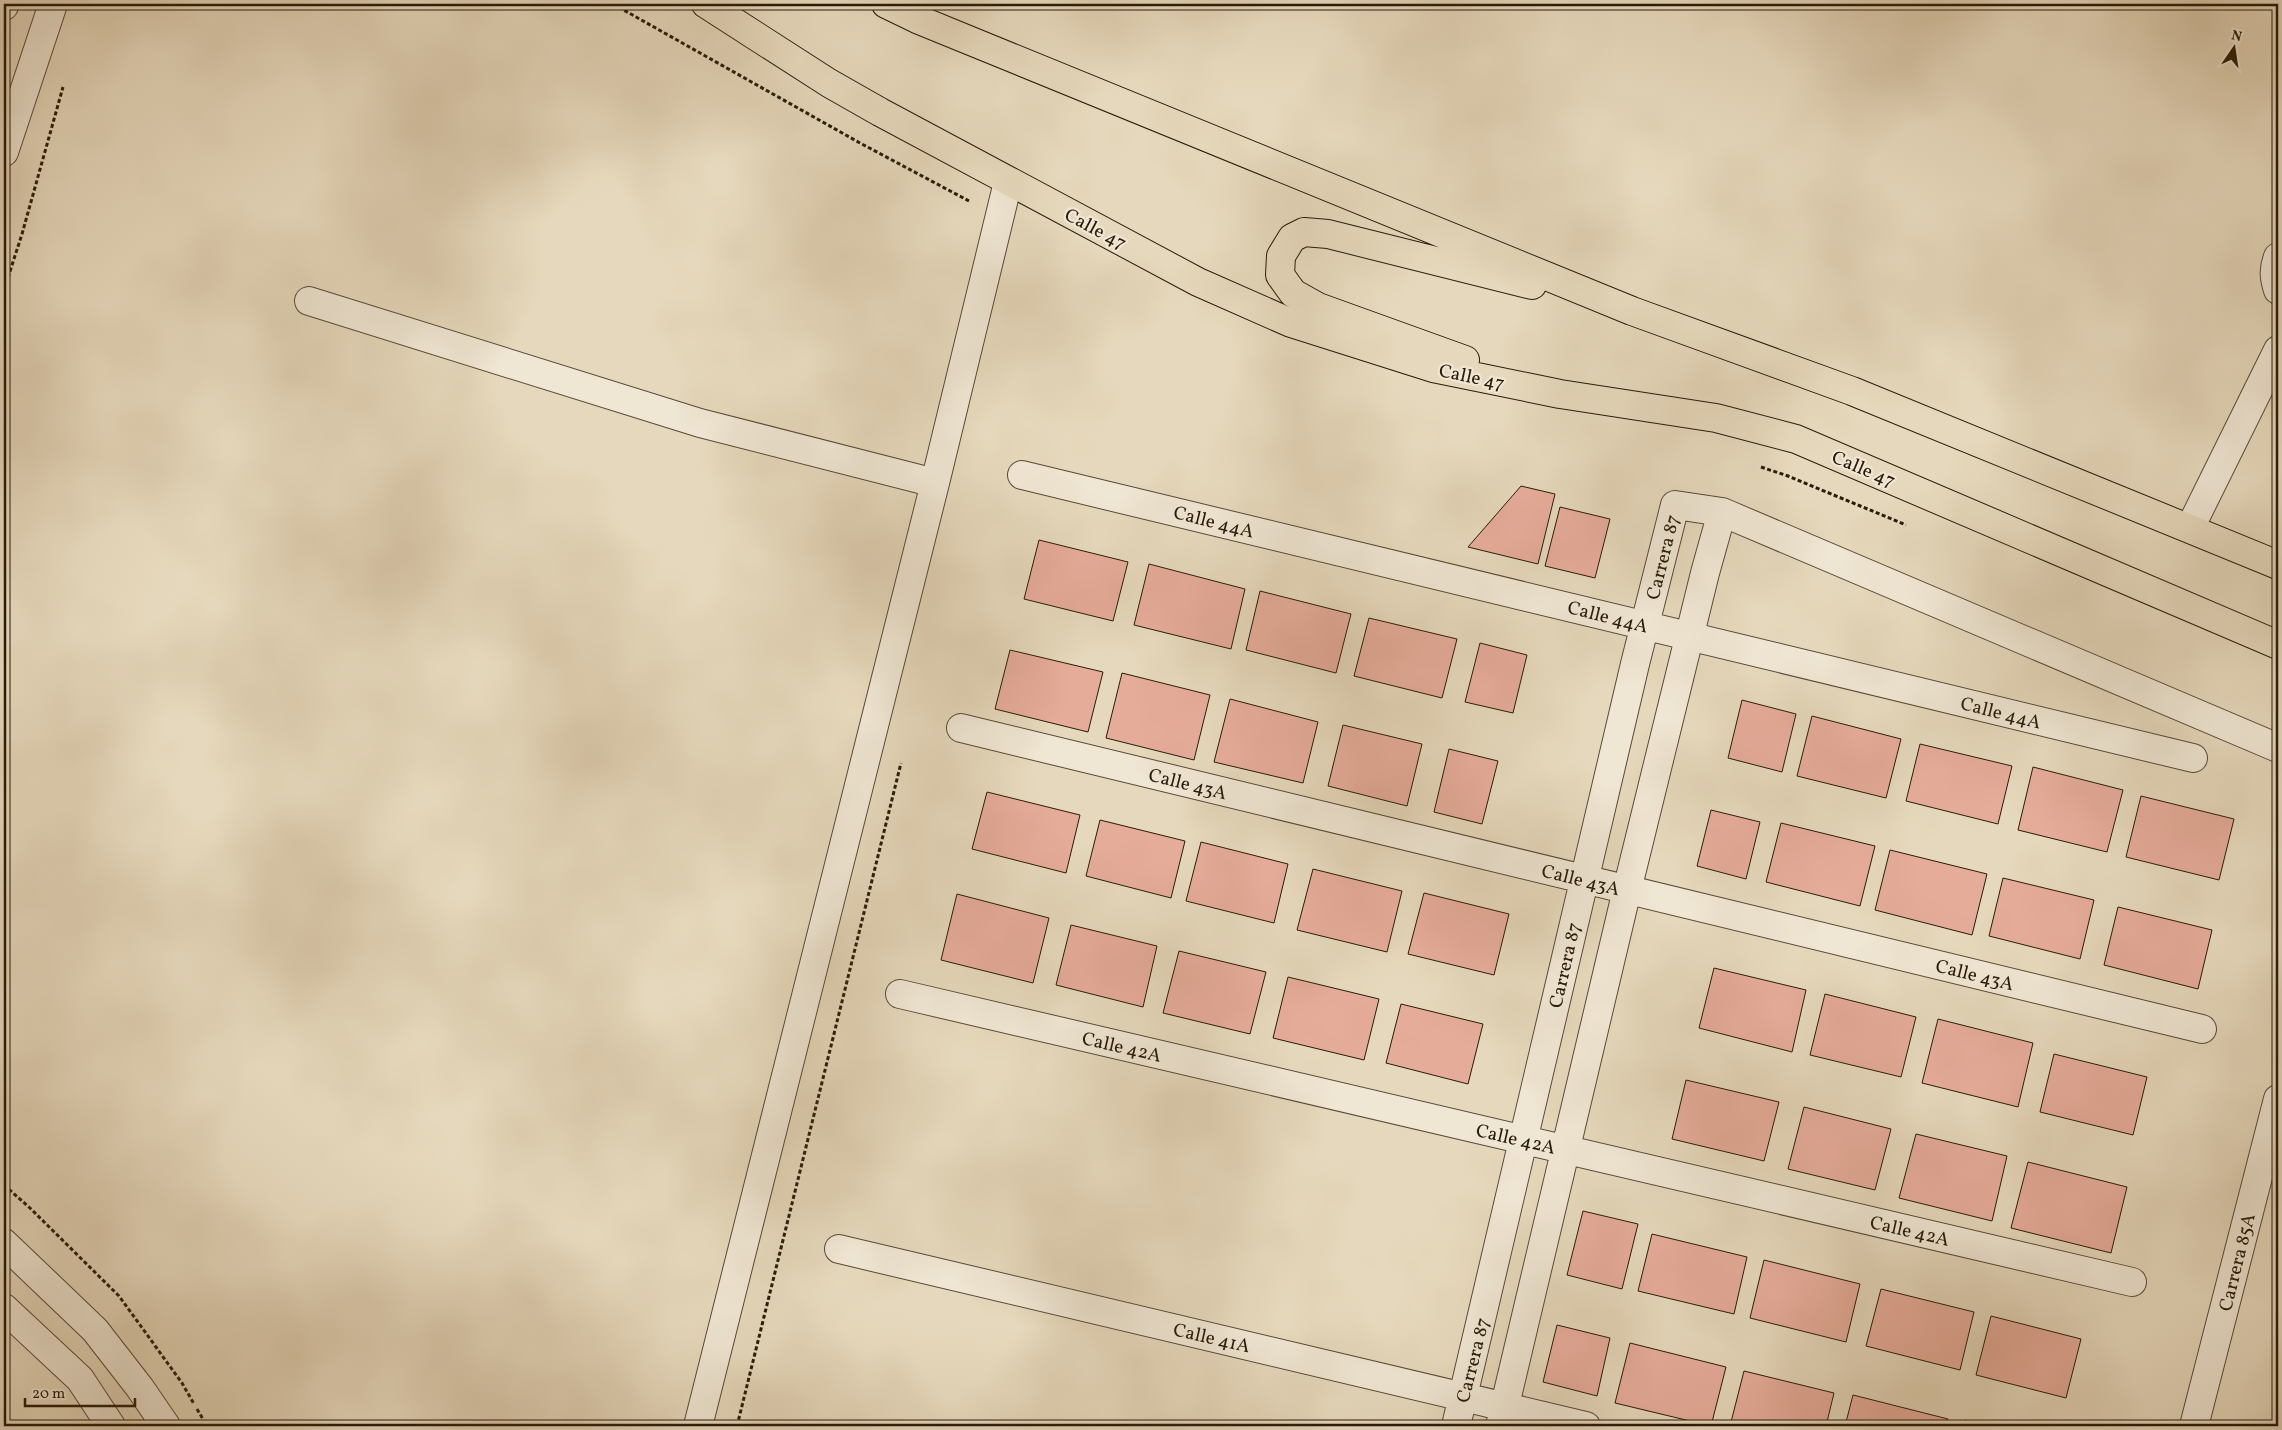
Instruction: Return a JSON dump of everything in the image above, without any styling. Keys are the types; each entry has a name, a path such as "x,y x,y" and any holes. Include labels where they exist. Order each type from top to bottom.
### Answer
{"main road":[{"name":"Calle 47","path":"706,4 829,83 1008,182 1198,282 1291,323 1433,368 1560,394 1716,418 1796,439 2278,645"},
{"path":"886,4 917,20 1632,311 1852,391 2278,565"},
{"path":"1560,394 1318,307 1292,293 1280,275 1280,256 1292,238 1304,232 1328,234 1632,311"}],"street":[{"path":"4,152 53,4"},
{"path":"698,1426 935,483 1008,182"},
{"path":"2278,257 2274,278 2278,290"},
{"path":"308,301 700,423 935,483"},
{"path":"2190,528 2278,350"},
{"name":"Calle 44A","path":"1022,475 2193,758"},
{"name":"Carrera 87","path":"1456,1426 1584,880 1675,505 1722,512"},
{"path":"1502,1417 1564,1149 1722,512 2278,748"},
{"name":"Calle 43A","path":"961,728 2202,1029"},
{"name":"Calle 42A","path":"900,994 2132,1282"},
{"name":"Carrera 85A","path":"2194,1426 2278,1099"},
{"path":"4,1243 95,1330 140,1388 166,1426"},
{"name":"Calle 41A","path":"839,1249 1464,1396 1502,1417 1586,1426"},
{"path":"4,1308 80,1379 111,1426"}],"path":[{"path":"4,290 22,234 65,81"}],"building":[{"path":"1521,486 1555,494 1538,564 1468,547"},
{"path":"1560,507 1610,519 1595,578 1545,566"},
{"path":"1039,540 1128,562 1113,621 1024,599"},
{"path":"1149,564 1245,589 1231,649 1134,625"},
{"path":"1260,591 1351,614 1336,673 1246,650"},
{"path":"1369,618 1457,639 1442,698 1354,676"},
{"path":"1480,643 1527,655 1513,713 1465,702"},
{"path":"1010,650 1103,672 1088,732 995,709"},
{"path":"1122,673 1210,695 1194,760 1106,738"},
{"path":"1230,699 1318,722 1303,783 1214,762"},
{"path":"1742,700 1796,714 1782,772 1728,758"},
{"path":"1812,716 1901,739 1886,798 1797,776"},
{"path":"1343,725 1422,744 1407,806 1328,786"},
{"path":"1920,744 2012,766 1998,824 1906,801"},
{"path":"1449,749 1498,761 1482,824 1434,812"},
{"path":"2033,767 2123,790 2107,852 2018,830"},
{"path":"987,792 1080,815 1066,873 972,849"},
{"path":"2141,796 2234,819 2219,880 2126,857"},
{"path":"1711,810 1760,822 1746,879 1697,866"},
{"path":"1100,820 1185,841 1171,898 1086,876"},
{"path":"1781,823 1875,846 1860,906 1766,882"},
{"path":"1201,842 1288,864 1274,923 1186,901"},
{"path":"1890,850 1987,874 1972,935 1875,910"},
{"path":"1313,869 1402,891 1387,952 1297,930"},
{"path":"2003,878 2094,900 2080,959 1989,936"},
{"path":"1424,893 1509,914 1494,975 1408,954"},
{"path":"957,894 1049,918 1033,983 941,960"},
{"path":"2118,907 2212,930 2198,989 2104,965"},
{"path":"1071,925 1157,946 1143,1007 1056,985"},
{"path":"1179,951 1266,972 1250,1034 1163,1013"},
{"path":"1714,968 1806,990 1792,1052 1699,1028"},
{"path":"1288,977 1379,999 1364,1060 1273,1038"},
{"path":"1825,994 1916,1017 1901,1077 1810,1055"},
{"path":"1401,1004 1483,1024 1468,1084 1386,1063"},
{"path":"1938,1019 2033,1043 2018,1107 1922,1083"},
{"path":"2054,1054 2147,1077 2133,1135 2040,1112"},
{"path":"1686,1080 1779,1102 1764,1161 1672,1139"},
{"path":"1804,1107 1891,1129 1875,1190 1788,1169"},
{"path":"1916,1134 2007,1156 1992,1221 1899,1198"},
{"path":"2028,1162 2127,1187 2111,1253 2011,1228"},
{"path":"1583,1211 1638,1224 1622,1289 1567,1275"},
{"path":"1652,1234 1747,1257 1734,1314 1638,1291"},
{"path":"1764,1260 1860,1284 1846,1342 1750,1318"},
{"path":"1881,1289 1974,1312 1960,1370 1866,1346"},
{"path":"1991,1316 2081,1339 2066,1398 1976,1375"},
{"path":"1557,1325 1610,1338 1597,1396 1543,1382"},
{"path":"1630,1343 1726,1367 1711,1426 1615,1403"},
{"path":"1744,1371 1834,1393 1826,1426 1730,1426"},
{"path":"1853,1395 1948,1419 1946,1426 1845,1426"},
{"path":"1965,1420 1992,1426 1963,1426"}]}
